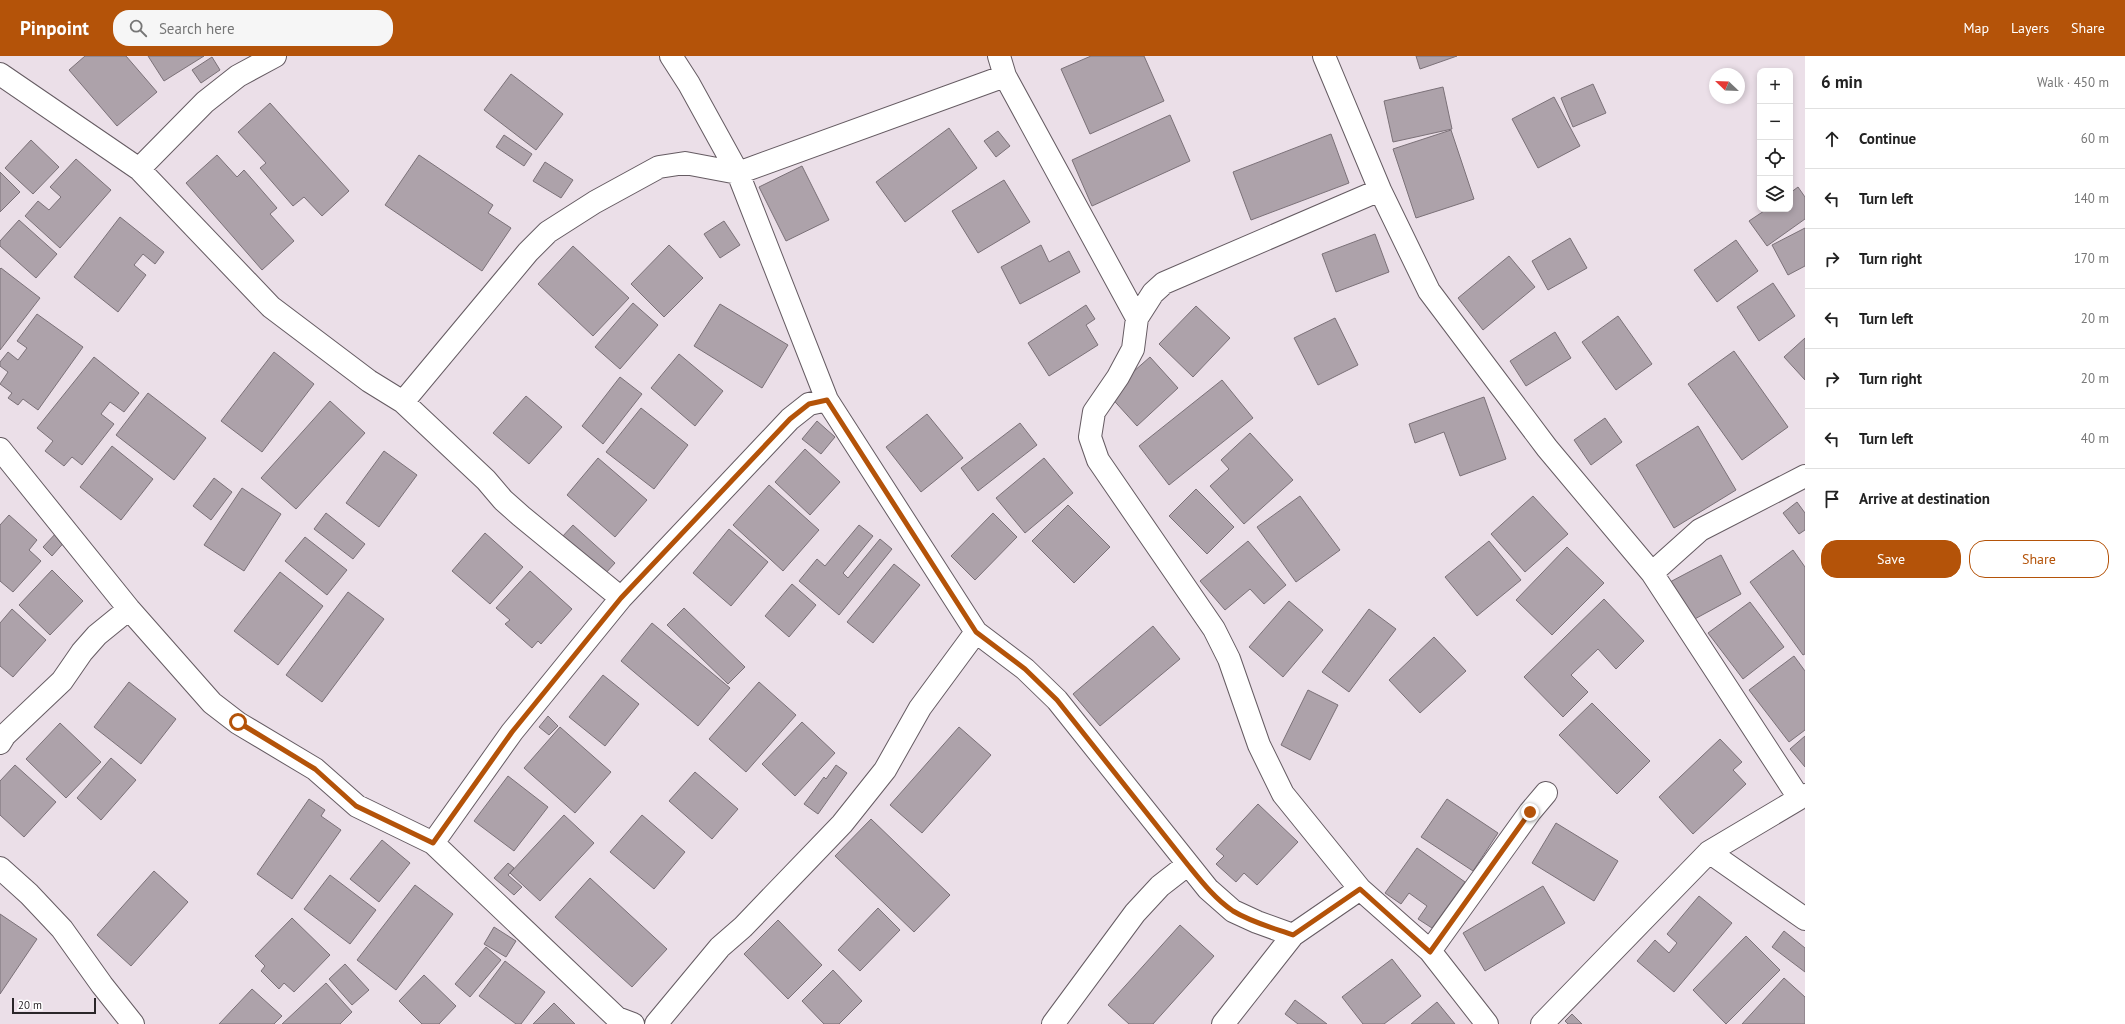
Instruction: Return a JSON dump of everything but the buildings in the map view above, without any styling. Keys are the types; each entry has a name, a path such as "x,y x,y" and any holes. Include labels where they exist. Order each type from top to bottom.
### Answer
{"street":[{"path":"139,169 205,102 238,76 275,56"},
{"path":"671,56 689,84 738,173 827,400 976,632 1025,669 1057,700 1208,889 1233,911 1257,922 1293,935"},
{"path":"1324,56 1380,190 1429,291 1547,448 1652,573 1802,797 1709,852 1542,1024"},
{"path":"403,402 528,252 548,232 595,202 659,167 685,163 738,173 1002,66 1137,318"},
{"path":"0,74 139,169 271,307 368,381 403,402 486,480 521,516 621,598"},
{"path":"1380,190 1164,283 1153,293 1137,318 1133,349 1118,377 1094,412 1090,437 1098,460 1214,629 1229,659 1259,745 1282,794 1360,889 1430,952 1487,1024"},
{"path":"433,843 512,732 621,598 790,419 809,404 827,400"},
{"path":"0,449 129,609 212,703 238,722 315,769 356,806 433,843 617,1018 633,1024"},
{"path":"1652,573 1700,530 1805,476"},
{"path":"0,743 5,735 62,681 82,652 97,635 129,609"},
{"path":"656,1024 720,947 743,927 842,824 885,770 920,708 976,632"},
{"path":"1430,952 1530,812 1546,793"},
{"path":"1709,852 1805,919"},
{"path":"1053,1024 1136,913 1160,886 1188,865"},
{"path":"0,868 29,894 62,929 133,1024"},
{"path":"1223,1024 1293,935 1360,889"}],"route":[{"path":"238,722 315,769 356,806 433,843 512,732 621,598 790,419 809,404 827,400 976,632 1025,669 1057,700 1208,889 1233,911 1257,922 1293,935 1360,889 1430,952 1530,812"}]}
